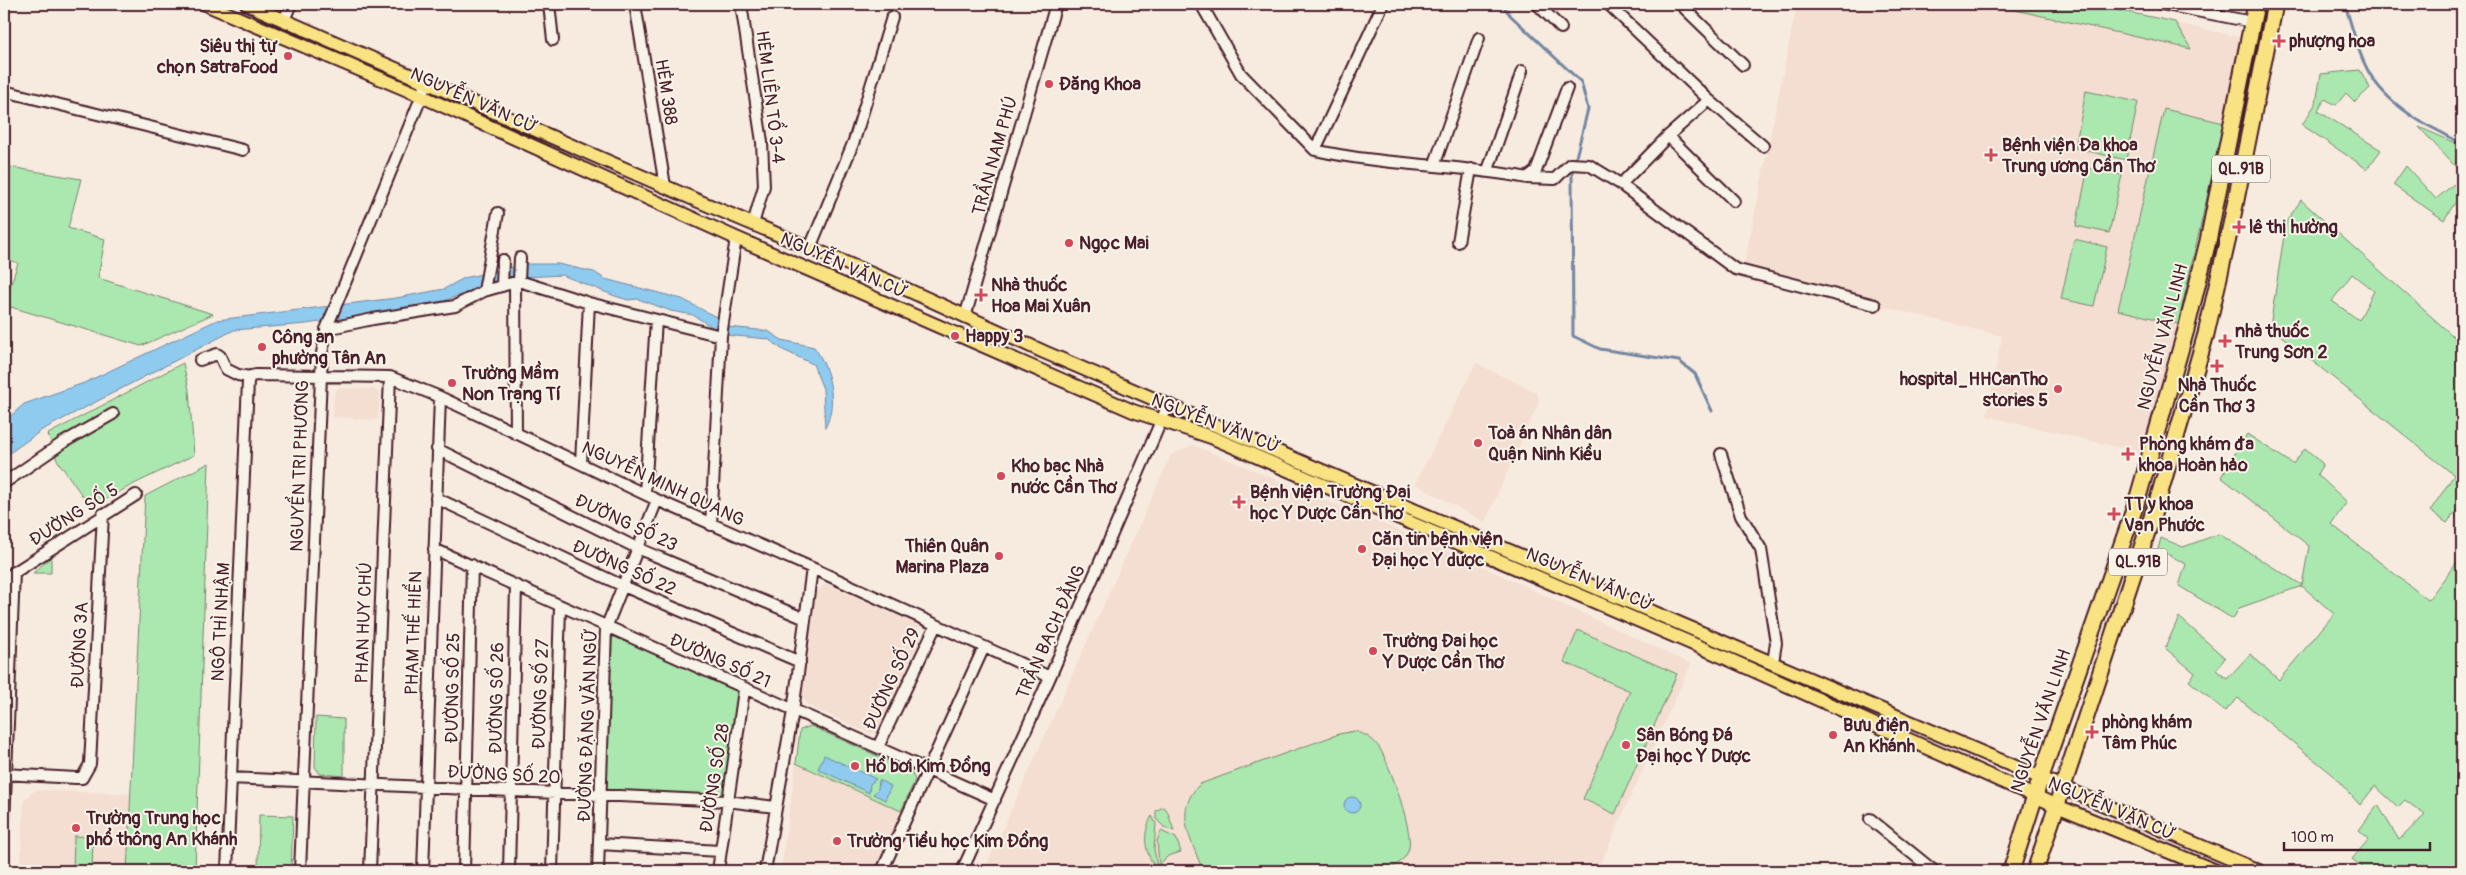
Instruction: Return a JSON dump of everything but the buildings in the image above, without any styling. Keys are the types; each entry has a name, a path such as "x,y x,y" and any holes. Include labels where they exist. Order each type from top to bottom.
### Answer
{"highway":[{"name":"NGUYỄN VĂN LINH","path":"2011,871 2041,777 2136,504 2186,330 2220,182 2256,4"},
{"name":"QL.91B","path":"2035,871 2159,496 2206,334 2231,225 2275,4"},
{"path":"2186,330 2206,334"}],"main road":[{"name":"NGUYỄN VĂN CỪ","path":"205,4 422,96 736,238 1133,411 1211,437 1685,640 2057,806 2216,871"},
{"name":"NGUYỄN VĂN CỪ","path":"247,4 1168,405 2259,871"}],"street":[{"path":"284,20 291,4"},
{"path":"549,4 553,40"},
{"name":"HẺM 388","path":"635,4 665,186"},
{"name":"HẺM LIÊN TỔ 3-4","path":"741,4 762,142 764,186 753,224"},
{"name":"TRẦN NAM PHÚ","path":"965,317 1056,4"},
{"path":"1201,4 1241,74 1315,150 1349,158 1488,170 1526,178 1555,179 1570,164 1584,164 1622,185 1735,269 1875,305"},
{"path":"1315,150 1383,4"},
{"path":"1537,4 1561,28"},
{"path":"1608,4 1709,100 1762,146"},
{"path":"1680,4 1743,65"},
{"path":"2161,4 2252,22"},
{"path":"810,248 854,141 892,16"},
{"path":"1434,166 1479,38"},
{"path":"1488,170 1522,71"},
{"name":"NGUYỂN TRI PHƯƠNG","path":"300,871 320,376 327,328 427,83"},
{"path":"1526,178 1536,171 1567,88"},
{"path":"4,91 243,150"},
{"path":"1622,185 1668,136 1709,100"},
{"path":"1668,136 1734,201"},
{"path":"1458,242 1471,169"},
{"path":"484,289 498,213"},
{"path":"711,524 721,335 736,238"},
{"path":"516,434 518,281 520,261"},
{"path":"502,284 503,264"},
{"path":"327,328 455,306 484,289 518,281 589,303 721,335"},
{"path":"580,463 589,303"},
{"path":"645,493 656,320"},
{"name":"NGUYỄN MINH QUANG","path":"200,360 217,354 220,356 226,369 238,375 251,377 390,377 440,396 657,500 812,568 1050,678"},
{"name":"NGÔ THÌ NHẬM","path":"227,871 248,381 251,377"},
{"name":"PHAN HUY CHÚ","path":"370,871 390,377"},
{"name":"PHẠM THẾ HIỂN","path":"423,871 440,396"},
{"name":"TRẦN BẠCH ĐẰNG","path":"962,871 1050,678 1168,405"},
{"path":"4,483 64,442 114,414"},
{"name":"ĐƯỜNG SỐ 23","path":"438,449 637,548 804,618"},
{"path":"1721,454 1741,516 1761,549 1776,643 1773,662"},
{"name":"ĐƯỜNG SỐ 5","path":"4,579 103,514 136,495"},
{"name":"ĐƯỜNG SỐ 22","path":"436,498 621,585 800,662"},
{"name":"ĐƯỜNG ĐẶNG VĂN NGỮ","path":"598,871 606,628 621,585 657,500"},
{"name":"ĐƯỜNG 3A","path":"5,774 76,778 85,776 90,764 103,514"},
{"name":"ĐƯỜNG SỐ 21","path":"434,549 744,690 878,747 995,800"},
{"name":"ĐƯỜNG SỐ 25","path":"464,871 468,789 472,565"},
{"path":"765,871 793,711 812,568"},
{"path":"4,824 14,572"},
{"name":"ĐƯỜNG SỐ 26","path":"508,871 516,586"},
{"name":"ĐƯỜNG SỐ 27","path":"552,871 560,607"},
{"name":"ĐƯỜNG SỐ 29","path":"878,747 936,625"},
{"path":"882,871 984,647"},
{"name":"ĐƯỜNG SỐ 28","path":"718,871 744,690"},
{"name":"ĐƯỜNG SỐ 20","path":"230,778 304,783 727,801 775,806"},
{"path":"1870,819 1934,871"},
{"path":"599,844 720,851"}],"shaded area":[{"name":"Bệnh viện Đa khoa Trung ương Cần Thơ","path":"1797,4 2089,4 2243,38 2166,376 2146,454 1987,416 2002,336 1743,272"},
{"name":"Toà án Nhân dân Quận Ninh Kiều","path":"1476,363 1537,393 1539,402 1485,522 1415,484"},
{"path":"339,388 374,389 380,394 378,420 333,417 334,394"},
{"name":"Trường Đại học Y Dược Cần Thơ","path":"1193,445 1462,557 1691,664 1597,871 984,871 1171,455"},
{"path":"826,584 918,625 921,638 882,728 871,734 807,705 802,695 816,591"},
{"name":"Trường Tiểu học Kim Đồng","path":"796,763 901,811 875,871 781,871"},
{"name":"Trường Trung học phổ thông An Khánh","path":"35,790 131,794 127,871 20,871 24,800"}],"green space":[{"path":"1988,4 2089,4 2175,22 2191,49"},
{"path":"2360,70 2370,88 2355,102 2346,93 2336,105 2325,99 2318,111 2381,150 2367,169 2302,125 2316,103 2321,74"},
{"path":"2086,91 2138,102 2126,160 2075,148"},
{"path":"2164,109 2224,123 2178,324 2118,310"},
{"path":"2419,127 2460,145 2462,149 2462,174"},
{"path":"4,166 81,179 68,228 105,239 98,278 213,314 141,346 4,305 18,263 4,258"},
{"path":"2406,166 2436,199 2454,184 2462,192 2444,220 2393,185"},
{"path":"2088,168 2122,175 2109,233 2076,226"},
{"path":"2301,200 2462,344 2462,503 2447,523 2430,511 2454,475 2270,327 2286,222","holes":["2352,274 2374,291 2359,320 2332,301"]},
{"path":"2074,239 2107,247 2094,306 2061,299"},
{"path":"183,363 189,390 194,455 130,486 91,508 57,460 48,434"},
{"path":"2247,434 2293,464 2305,448 2323,464 2317,474 2347,502 2331,524 2428,600 2462,555 2462,611 2455,622 2462,628 2462,871 2367,871 2352,859 2369,839 2359,830 2378,805 2399,840 2425,815 2405,800 2398,807 2375,786 2360,805 2332,774 2238,698 2225,711 2189,681 2195,673 2165,648 2179,617 2225,658 2216,670 2227,679 2250,654 2279,680 2334,614 2302,586 2239,608 2233,619 2179,586 2186,564 2158,549 2161,538 2183,547 2219,534 2302,585 2309,546 2221,477"},
{"path":"209,463 195,871 127,871 145,496"},
{"path":"51,557 51,573 33,573"},
{"name":"Sân Bóng Đá Đại học Y Dược","path":"1578,630 1677,674 1615,814 1583,799 1630,691 1564,662"},
{"path":"617,634 738,689 725,792 723,795 609,792 605,789 612,639"},
{"path":"316,717 344,719 344,776 320,774 315,767"},
{"path":"811,726 911,771 915,780 901,811 796,763 800,730"},
{"path":"1355,731 1369,737 1378,745 1395,783 1408,827 1409,839 1408,852 1400,862 1385,871 1203,871 1190,837 1186,815 1187,805 1192,794 1200,784 1339,734"},
{"path":"1163,807 1167,810 1174,831 1164,827 1156,819 1156,811"},
{"path":"259,815 293,816 291,871 258,871"},
{"path":"1152,816 1156,824 1154,849 1158,871 1147,852 1146,845 1146,830"},
{"path":"1161,831 1176,838 1181,852 1168,856 1159,865 1157,841"},
{"path":"74,836 93,837 92,871 73,871"}],"water":[{"path":"526,264 558,264 594,272 605,279 682,299 718,318 728,327 768,331 782,340 814,347 824,365 830,386 831,408 825,428 823,389 813,364 783,350 768,339 725,335 693,315 671,311 638,299 628,300 562,275 507,278 430,306 306,324 234,330 42,430 4,457 4,422 24,404 84,383 217,320 396,298 444,289 464,278"},
{"path":"824,755 876,779 870,784 869,793 818,769"},
{"path":"879,780 891,786 885,800 873,794 878,789"},
{"path":"1352,797 1360,805 1352,813 1344,805"}],"waterway":[{"path":"1502,4 1511,16 1581,82 1588,109 1572,173 1573,336 1600,349 1679,361 1695,374 1712,411"},
{"path":"2345,4 2362,57 2376,83 2400,108 2462,145"}],"place":[{"name":"phượng hoa","path":"2279,41"},
{"name":"Siêu thị tự chọn SatraFood","path":"288,56"},
{"name":"Đăng Khoa","path":"1049,84"},
{"name":"Bệnh viện Đa khoa Trung ương Cần Thơ","path":"1991,155"},
{"name":"lê thị hường","path":"2239,227"},
{"name":"Ngọc Mai","path":"1069,243"},
{"name":"Nhà thuốc Hoa Mai Xuân","path":"981,295"},
{"name":"Happy 3","path":"955,336"},
{"name":"nhà thuốc Trung Sơn 2","path":"2225,341"},
{"name":"Công an phường Tân An","path":"262,347"},
{"name":"Nhà Thuốc Cần Thơ 3","path":"2217,366"},
{"name":"Trường Mầm Non Trạng Tí","path":"452,383"},
{"name":"hospital_HHCanTho stories 5","path":"2058,389"},
{"name":"Toà án Nhân dân Quận Ninh Kiều","path":"1478,443"},
{"name":"Phòng khám đa khoa Hoàn hảo","path":"2128,454"},
{"name":"Kho bạc Nhà nước Cần Thơ","path":"1001,476"},
{"name":"Bệnh viện Trường Đại học Y Dược Cần Thơ","path":"1239,502"},
{"name":"TT y khoa Vạn Phước","path":"2114,514"},
{"name":"Căn tin bệnh viện Đại học Y dược","path":"1362,549"},
{"name":"Thiên Quân Marina Plaza","path":"999,556"},
{"name":"Trường Đại học Y Dược Cần Thơ","path":"1373,651"},
{"name":"phòng khám Tâm Phúc","path":"2092,732"},
{"name":"Bưu điện An Khánh","path":"1833,735"},
{"name":"Sân Bóng Đá Đại học Y Dược","path":"1626,745"},
{"name":"Hồ bơi Kim Đồng","path":"855,766"},
{"name":"Trường Trung học phổ thông An Khánh","path":"76,828"},
{"name":"Trường Tiểu học Kim Đồng","path":"837,841"}]}
